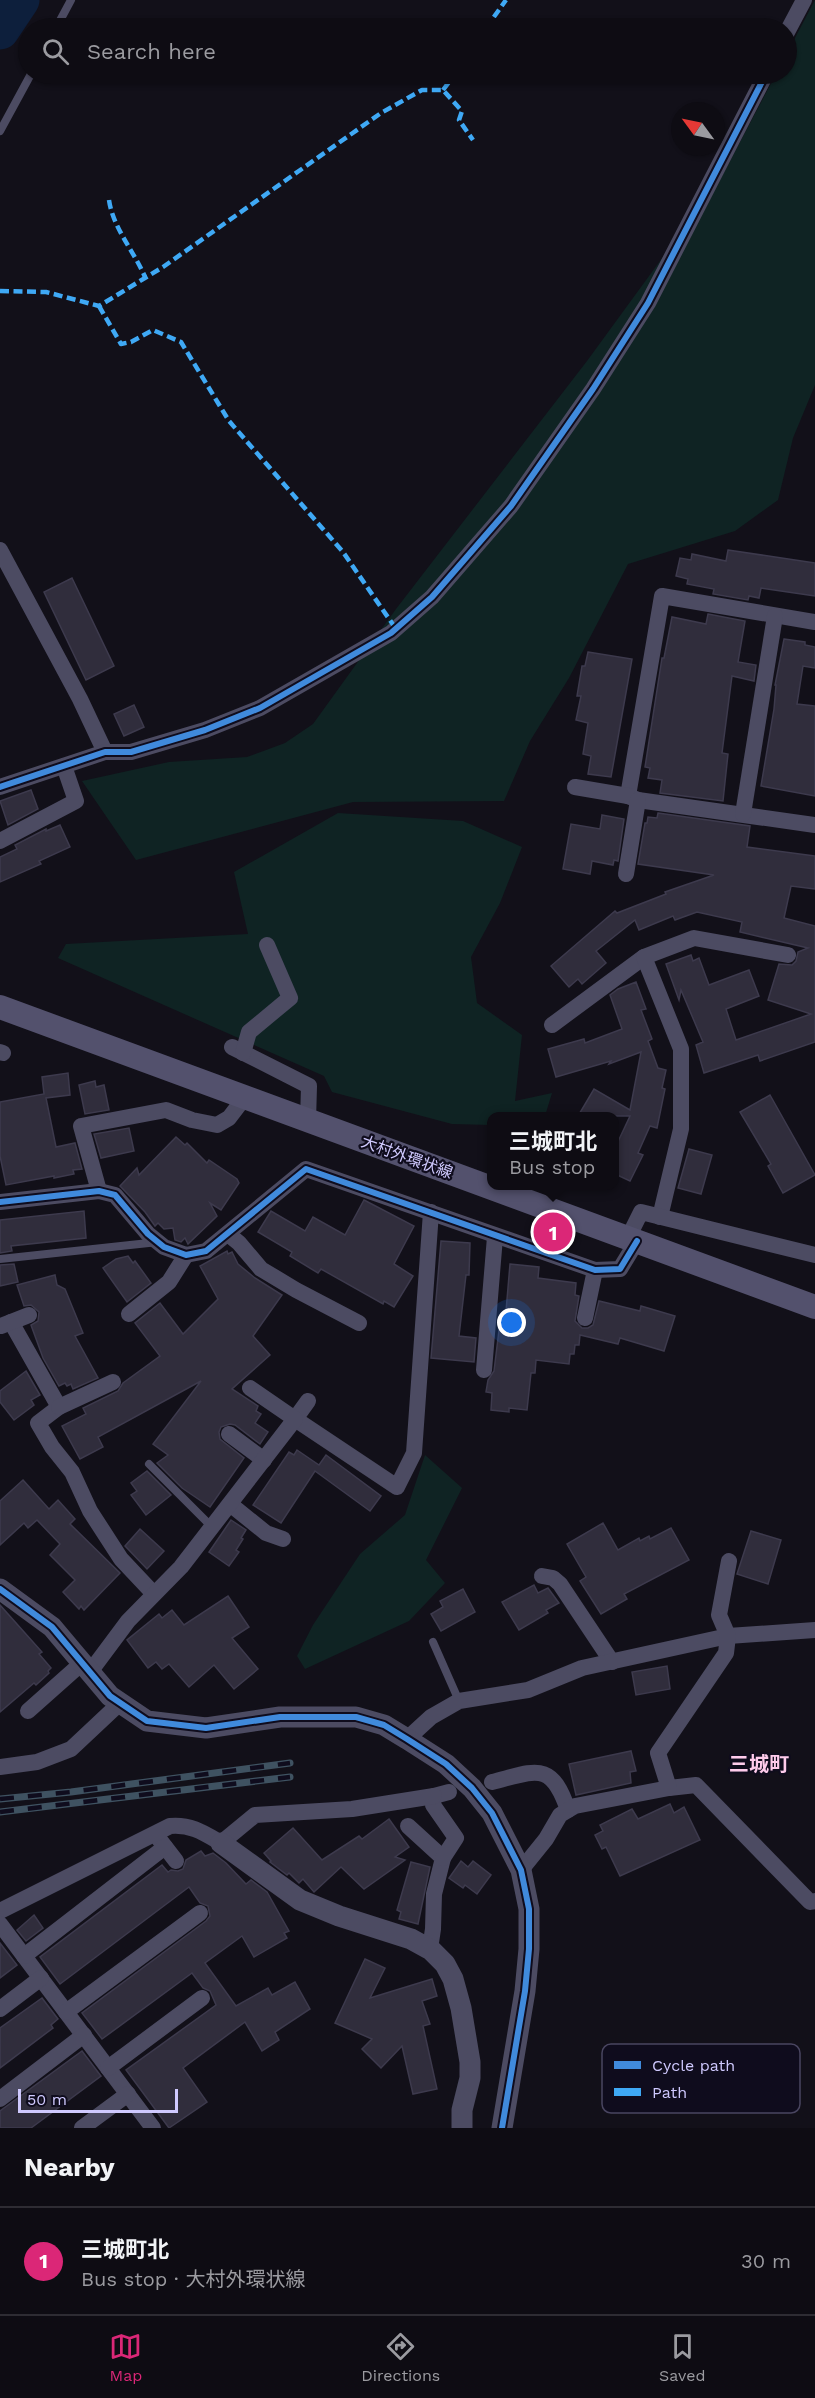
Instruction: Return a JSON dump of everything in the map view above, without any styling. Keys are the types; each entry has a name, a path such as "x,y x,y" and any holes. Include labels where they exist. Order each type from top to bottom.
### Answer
{"main road":[{"name":"大村外環状線","path":"0,1007 487,1187"},
{"name":"大村外環状線","path":"496,1190 815,1307"}],"street":[{"path":"794,18 804,0"},
{"path":"0,787 105,752 131,752 205,730 260,708 391,633 432,597 511,506 593,390 648,303 761,84"},
{"path":"0,549 80,699 105,752"},
{"path":"626,873 633,798 662,596 815,622"},
{"path":"743,814 775,616"},
{"path":"0,840 76,801 64,766"},
{"path":"575,787 815,825"},
{"path":"552,1025 644,957 694,938 788,955"},
{"path":"267,945 290,998 249,1032 238,1050 309,1086 308,1121"},
{"path":"644,957 681,1049 681,1130 660,1217"},
{"path":"99,1191 81,1126 166,1110 192,1120 217,1125 229,1118 245,1097"},
{"path":"0,1202 99,1191 115,1195 148,1234 164,1247 186,1255 206,1251 306,1169 431,1212 495,1237 595,1270 620,1269 633,1240 641,1212 815,1255"},
{"path":"250,1388 397,1487 414,1454 431,1212"},
{"path":"228,1234 239,1243 261,1269 359,1323"},
{"path":"484,1370 495,1237"},
{"path":"129,1314 169,1282 186,1255"},
{"path":"585,1318 595,1270"},
{"path":"29,1315 5,1324 59,1407"},
{"path":"113,1382 59,1407 38,1423 52,1447 72,1472 90,1511 121,1559 153,1593"},
{"path":"28,1711 86,1667 153,1593 180,1567 308,1401"},
{"path":"229,1434 264,1460"},
{"path":"230,1504 266,1533 283,1539"},
{"path":"669,1788 658,1753 726,1653 728,1636 719,1615 729,1561"},
{"path":"542,1576 554,1578 560,1584 612,1662"},
{"path":"0,1589 52,1627 111,1696 147,1721 206,1728 280,1717 356,1717 384,1725 407,1738 446,1764 472,1788 492,1813 521,1870 529,1908 529,1949 518,2038 507,2088 502,2128"},
{"path":"407,1738 431,1717 459,1701 528,1689 582,1668 728,1636 815,1630"},
{"path":"0,1767 37,1762 71,1749 120,1703"},
{"path":"492,1782 530,1773 546,1774 555,1779 568,1810"},
{"path":"521,1870 546,1839 560,1815 575,1806 696,1785 810,1902 815,1900"},
{"path":"221,1843 255,1815 352,1809 442,1794 433,1805 456,1838 443,1858 434,1894 430,1949"},
{"path":"0,1911 170,1826 181,1825 196,1828 221,1843 300,1900 339,1916 411,1939 430,1949 445,1964 453,1979 467,2041 470,2078 462,2110 462,2128"},
{"path":"408,1826 443,1858"},
{"path":"155,1834 176,1861"},
{"path":"24,1956 165,1847"},
{"path":"66,2012 200,1913"},
{"path":"0,1924 153,2128"},
{"path":"0,2009 41,1978"},
{"path":"108,2068 202,1998"},
{"path":"0,2099 84,2035"},
{"path":"82,2128 128,2094"}],"lane":[{"path":"61,18 71,0"},
{"path":"0,131 26,84"},
{"path":"0,1259 159,1242"},
{"path":"149,1464 212,1527"},
{"path":"433,1642 459,1701"}],"green space":[{"path":"815,0 815,385 793,438 778,500 735,531 628,564 569,678 530,741 504,801 353,802 136,860 82,781 169,762 247,757 285,743 313,724 396,609 587,361 722,176 771,84 797,84 797,34"},
{"path":"338,813 463,821 522,847 500,903 471,957 477,1003 522,1035 515,1101 552,1093 546,1112 487,1112 487,1125 452,1124 332,1092 324,1076 58,958 66,944 248,934 234,872"},
{"path":"425,1455 462,1488 426,1560 445,1583 409,1621 305,1669 297,1656 313,1625 360,1554 405,1515"}],"building":[{"path":"728,550 815,563 815,596 761,588 759,598 749,596 748,600 713,594 714,589 687,584 688,579 676,576 680,558 691,560 692,554 726,561"},
{"path":"72,578 114,666 86,680 44,592"},
{"path":"708,614 745,621 738,662 756,665 754,681 732,676 722,753 728,754 723,801 660,793 662,780 648,778 650,768 645,767 662,658 664,658 672,617 706,624"},
{"path":"784,639 805,642 805,645 815,647 815,668 803,666 797,704 815,706 815,796 761,786"},
{"path":"588,652 632,659 611,777 588,774 591,756 583,754 588,723 576,720 581,696 577,696 582,666 585,666"},
{"path":"134,705 144,727 124,736 114,714"},
{"path":"31,790 38,809 8,825 0,801"},
{"path":"658,813 750,826 747,847 815,856 815,889 791,886 784,918 815,926 815,1042 760,1061 758,1055 704,1073 696,1045 703,1042 681,990 679,1000 666,964 691,955 693,961 699,958 709,985 749,970 759,996 726,1009 736,1040 811,1014 768,1000 779,964 792,965 796,961 798,952 808,948 740,932 742,922 697,912 675,920 673,916 639,930 635,920 596,951 606,963 582,984 578,979 569,987 551,966 615,911 617,913 666,894 665,892 714,875 638,864 645,823 648,817 657,818"},
{"path":"602,815 624,819 618,861 614,860 613,865 592,861 590,874 563,869 571,824 600,829"},
{"path":"60,825 70,847 39,861 41,864 0,882 0,857 17,849 15,845 46,829 46,831"},
{"path":"636,982 646,1009 641,1010 652,1039 648,1041 658,1068 666,1070 662,1088 665,1089 657,1128 650,1126 638,1153 643,1155 630,1181 619,1176 619,1139 630,1116 619,1116 619,1112 580,1112 594,1089 630,1110 641,1052 609,1064 611,1061 556,1077 548,1049 584,1039 585,1043 622,1029 610,995"},
{"path":"68,1073 70,1095 46,1098 56,1147 75,1143 82,1169 73,1170 74,1174 6,1185 0,1156 0,1102 44,1094 42,1077"},
{"path":"95,1081 96,1087 104,1085 109,1110 85,1114 79,1085"},
{"path":"770,1095 815,1175 783,1193 768,1166 771,1164 740,1112"},
{"path":"129,1128 134,1151 101,1158 94,1134"},
{"path":"176,1137 185,1145 187,1143 207,1163 209,1160 237,1179 239,1183 221,1210 210,1203 217,1216 188,1244 185,1238 181,1242 175,1240 173,1228 164,1229 158,1223 155,1226 120,1186 137,1168 139,1175"},
{"path":"689,1149 712,1155 701,1194 678,1188"},
{"path":"364,1200 414,1226 394,1264 413,1276 394,1307 384,1301 383,1304 321,1269 318,1273 290,1256 292,1252 258,1232 271,1211 305,1231 313,1217 345,1235"},
{"path":"84,1211 86,1238 11,1246 12,1251 0,1253 0,1220"},
{"path":"441,1241 470,1243 469,1275 466,1275 459,1336 476,1338 474,1362 431,1358"},
{"path":"227,1251 228,1254 232,1252 238,1264 255,1278 282,1295 253,1336 270,1355 232,1389 258,1406 256,1411 261,1414 255,1423 268,1432 260,1444 235,1425 221,1427 220,1439 244,1458 210,1507 182,1488 157,1463 168,1455 153,1444 201,1381 98,1437 103,1447 80,1459 62,1426 86,1414 83,1408 118,1391 123,1383 160,1356 135,1323 160,1303 183,1334 218,1299 200,1266"},
{"path":"128,1256 133,1263 135,1261 151,1283 127,1302 103,1268 116,1259"},
{"path":"14,1264 18,1282 0,1286 0,1265"},
{"path":"510,1264 539,1267 538,1278 576,1283 575,1295 579,1296 575,1321 582,1328 593,1325 599,1301 640,1311 641,1306 675,1316 664,1351 620,1338 618,1344 580,1335 579,1345 575,1345 574,1354 570,1354 569,1364 536,1360 535,1373 531,1373 527,1410 509,1408 509,1412 491,1410 492,1393 486,1392 488,1380 494,1371 500,1322 505,1323"},
{"path":"55,1275 57,1285 65,1289 83,1333 75,1336 98,1378 73,1389 71,1384 67,1386 65,1383 59,1386 43,1358 31,1325 38,1321 39,1312 31,1305 24,1306 17,1285"},
{"path":"26,1371 40,1395 31,1400 34,1405 14,1420 0,1402 0,1391"},
{"path":"297,1450 319,1465 326,1455 381,1496 370,1511 315,1471 281,1523 253,1505 289,1452 294,1455"},
{"path":"147,1471 171,1495 146,1515 131,1495 137,1491 131,1483"},
{"path":"23,1480 49,1509 58,1500 75,1519 70,1524 120,1573 84,1610 81,1606 79,1609 63,1592 75,1580 50,1555 60,1544 37,1520 28,1528 24,1523 0,1545 0,1501"},
{"path":"231,1520 246,1530 236,1550 239,1552 229,1566 209,1552"},
{"path":"603,1523 618,1550 639,1538 640,1541 649,1536 650,1539 671,1528 689,1560 624,1594 627,1599 601,1614 580,1581 586,1577 567,1544"},
{"path":"140,1529 164,1551 147,1569 125,1546"},
{"path":"751,1531 781,1540 768,1584 737,1574"},
{"path":"534,1585 538,1593 548,1588 559,1603 546,1610 548,1613 519,1630 502,1602"},
{"path":"463,1589 475,1612 441,1631 431,1614 443,1607 440,1601"},
{"path":"228,1596 249,1627 232,1638 258,1669 234,1689 214,1665 189,1687 169,1664 162,1669 156,1662 148,1668 127,1640 159,1614 162,1618 172,1610 184,1625"},
{"path":"0,1605 42,1652 39,1654 51,1668 49,1673 36,1685 34,1683 0,1712"},
{"path":"667,1666 670,1689 636,1695 632,1672"},
{"path":"631,1751 636,1771 630,1772 631,1783 576,1795 569,1764"},
{"path":"670,1804 674,1813 684,1807 700,1840 620,1876 606,1847 602,1849 595,1835 603,1831 600,1825 632,1809 638,1819"},
{"path":"389,1819 409,1847 395,1857 405,1860 364,1889 341,1867 314,1892 303,1879 299,1883 289,1873 287,1875 270,1862 264,1853 293,1828 322,1860 359,1836 362,1839"},
{"path":"201,1851 205,1856 213,1853 246,1884 251,1880 267,1892 289,1931 284,1933 287,1938 254,1957 242,1936 205,1963 236,2006 268,1988 272,1995 295,1982 310,2009 275,2032 279,2040 262,2051 245,2022 183,2068 207,2102 169,2128 126,2070 216,2005 210,1991 203,1988 192,1973 102,2039 82,2013 206,1921 210,1916 208,1906 200,1903 189,1887 60,1984 40,1957 162,1865 168,1872 178,1871 183,1869 186,1860"},
{"path":"461,1861 468,1867 473,1861 491,1875 477,1894 465,1885 463,1888 449,1878"},
{"path":"411,1862 430,1867 418,1924 399,1919 401,1912 397,1910"},
{"path":"34,1915 43,1928 26,1941 17,1930"},
{"path":"0,1943 17,1965 0,1978"},
{"path":"365,1959 385,1968 370,1998 432,1979 437,1996 422,2001 430,2024 423,2026 437,2089 413,2094 402,2046 381,2068 362,2049 372,2039 335,2023"},
{"path":"42,1998 58,2019 51,2025 53,2028 0,2068 0,2028"},
{"path":"82,2051 101,2076 31,2128 0,2128 0,2111"}],"waterway":[{"path":"0,30 20,0"}],"railway":[{"path":"0,1799 290,1763"},
{"path":"0,1812 290,1777"}],"marked path":[{"path":"493,18 506,0"},
{"path":"443,90 448,84"},
{"path":"0,291 46,292 99,306 163,267 381,113 422,90 443,90 462,111 459,120 473,140"},
{"path":"109,200 119,230 145,277"},
{"path":"99,306 121,344 131,342 153,330 181,342 229,421 343,552 396,629"}],"cycle path":[{"path":"0,787 105,752 131,752 205,730 260,708 391,633 432,597 511,506 593,389 648,303 761,84"},
{"path":"0,1202 99,1191 115,1195 148,1234 164,1247 186,1255 206,1251 306,1169 595,1270 620,1269 637,1241"},
{"path":"0,1589 52,1627 110,1696 147,1721 206,1728 280,1717 356,1717 384,1725 407,1739 446,1764 472,1788 492,1813 521,1870 529,1909 529,1949 525,1991 502,2128"}],"place":[{"name":"三城町北","path":"553,1232"}],"district":[{"name":"三城町","path":"759,1764"}]}
